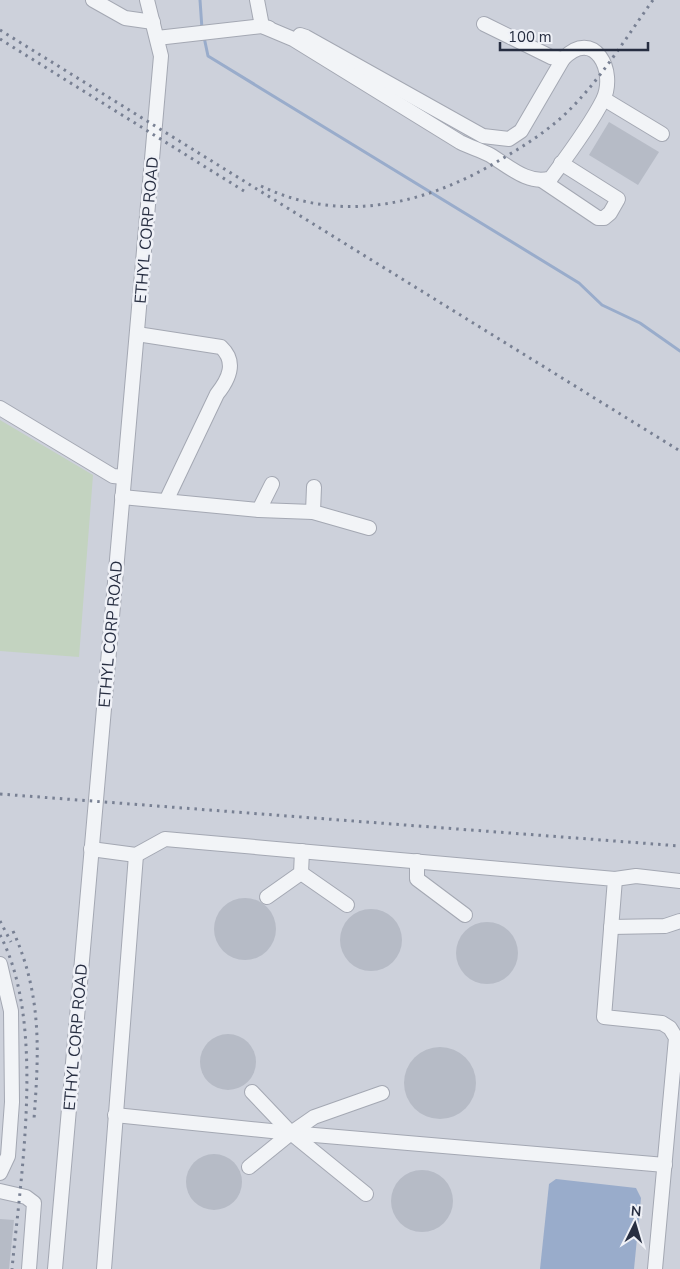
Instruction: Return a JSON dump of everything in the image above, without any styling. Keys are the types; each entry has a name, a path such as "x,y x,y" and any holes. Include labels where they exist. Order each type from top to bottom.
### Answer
{"lane":[{"path":"92,0 126,18 153,22"},
{"name":"ETHYL CORP ROAD","path":"56,1269 161,56 147,0"},
{"path":"258,0 262,26"},
{"path":"484,24 551,58 563,58"},
{"path":"262,26 293,39 460,142 490,155 526,176 543,181 598,218 604,218 610,213 618,199 561,163"},
{"path":"157,38 262,26 306,37 484,136 509,139 521,130 563,58 569,52 578,48 598,53 606,65 604,99 551,178 543,181"},
{"path":"604,99 662,134"},
{"path":"137,334 221,347 229,354 231,366 226,384 217,394 166,501"},
{"path":"0,408 112,476 124,477"},
{"path":"259,510 272,484"},
{"path":"313,512 314,487"},
{"path":"122,497 259,510 288,515 313,512 369,528"},
{"path":"91,849 136,854 165,839 615,879 636,876 680,881"},
{"path":"301,873 302,851"},
{"path":"104,1269 136,854"},
{"path":"418,861 417,879 465,915"},
{"path":"268,897 301,873"},
{"path":"301,873 347,904"},
{"path":"615,879 604,1017 662,1023 670,1028 676,1038 655,1269"},
{"path":"611,927 665,926 680,921"},
{"path":"0,964 11,1011 12,1102 8,1156 0,1173"},
{"path":"252,1092 291,1133 366,1194"},
{"path":"249,1167 314,1117 382,1093"},
{"path":"115,1115 291,1133 664,1165"},
{"path":"0,1191 29,1198 34,1203 29,1269"}],"shaded area":[{"path":"0,0 680,0 680,1269 0,1269"}],"green space":[{"path":"0,420 93,475 79,657 0,651"}],"water":[{"path":"556,1179 636,1188 641,1198 634,1269 540,1269 549,1184"}],"building":[{"path":"609,122 659,152 638,185 589,155"},
{"path":"245,898 262,903 267,907 271,912 276,929 271,946 267,951 262,955 245,960 228,955 223,951 219,946 214,929 219,912 223,907 228,903"},
{"path":"371,909 388,914 393,918 397,923 402,940 397,957 393,962 388,966 371,971 354,966 349,962 345,957 340,940 345,923 349,918 354,914"},
{"path":"487,922 504,927 509,931 513,936 518,953 513,970 509,975 504,979 487,984 470,979 465,975 461,970 456,953 461,936 465,931 470,927"},
{"path":"228,1034 239,1036 248,1042 254,1051 256,1062 254,1073 248,1082 239,1088 228,1090 217,1088 208,1082 202,1073 200,1062 202,1051 208,1042 217,1036"},
{"path":"440,1047 460,1053 470,1063 476,1083 470,1103 460,1113 440,1119 420,1113 410,1103 404,1083 410,1063 420,1053"},
{"path":"214,1154 225,1156 234,1162 240,1171 242,1182 240,1193 234,1202 225,1208 214,1210 203,1208 194,1202 188,1193 186,1182 188,1171 194,1162 203,1156"},
{"path":"422,1170 439,1175 444,1179 448,1184 453,1201 448,1218 444,1223 439,1227 422,1232 405,1227 400,1223 396,1218 391,1201 396,1184 400,1179 405,1175"},
{"path":"0,1219 14,1220 9,1269 0,1269"}],"waterway":[{"path":"200,0 202,29"},
{"path":"204,37 208,56 579,283 602,305 640,323 680,351"}],"railway":[{"path":"261,186 292,198 322,205 353,207 384,204 414,198 472,175 524,145 562,117 599,76 653,0"},
{"path":"0,30 680,451"},
{"path":"0,39 244,191"},
{"path":"0,794 680,846"},
{"path":"0,921 11,942"},
{"path":"13,931 29,978 34,1001 37,1047 34,1119"},
{"path":"0,935 14,970 23,1010 26,1054 27,1099 12,1269"}]}
